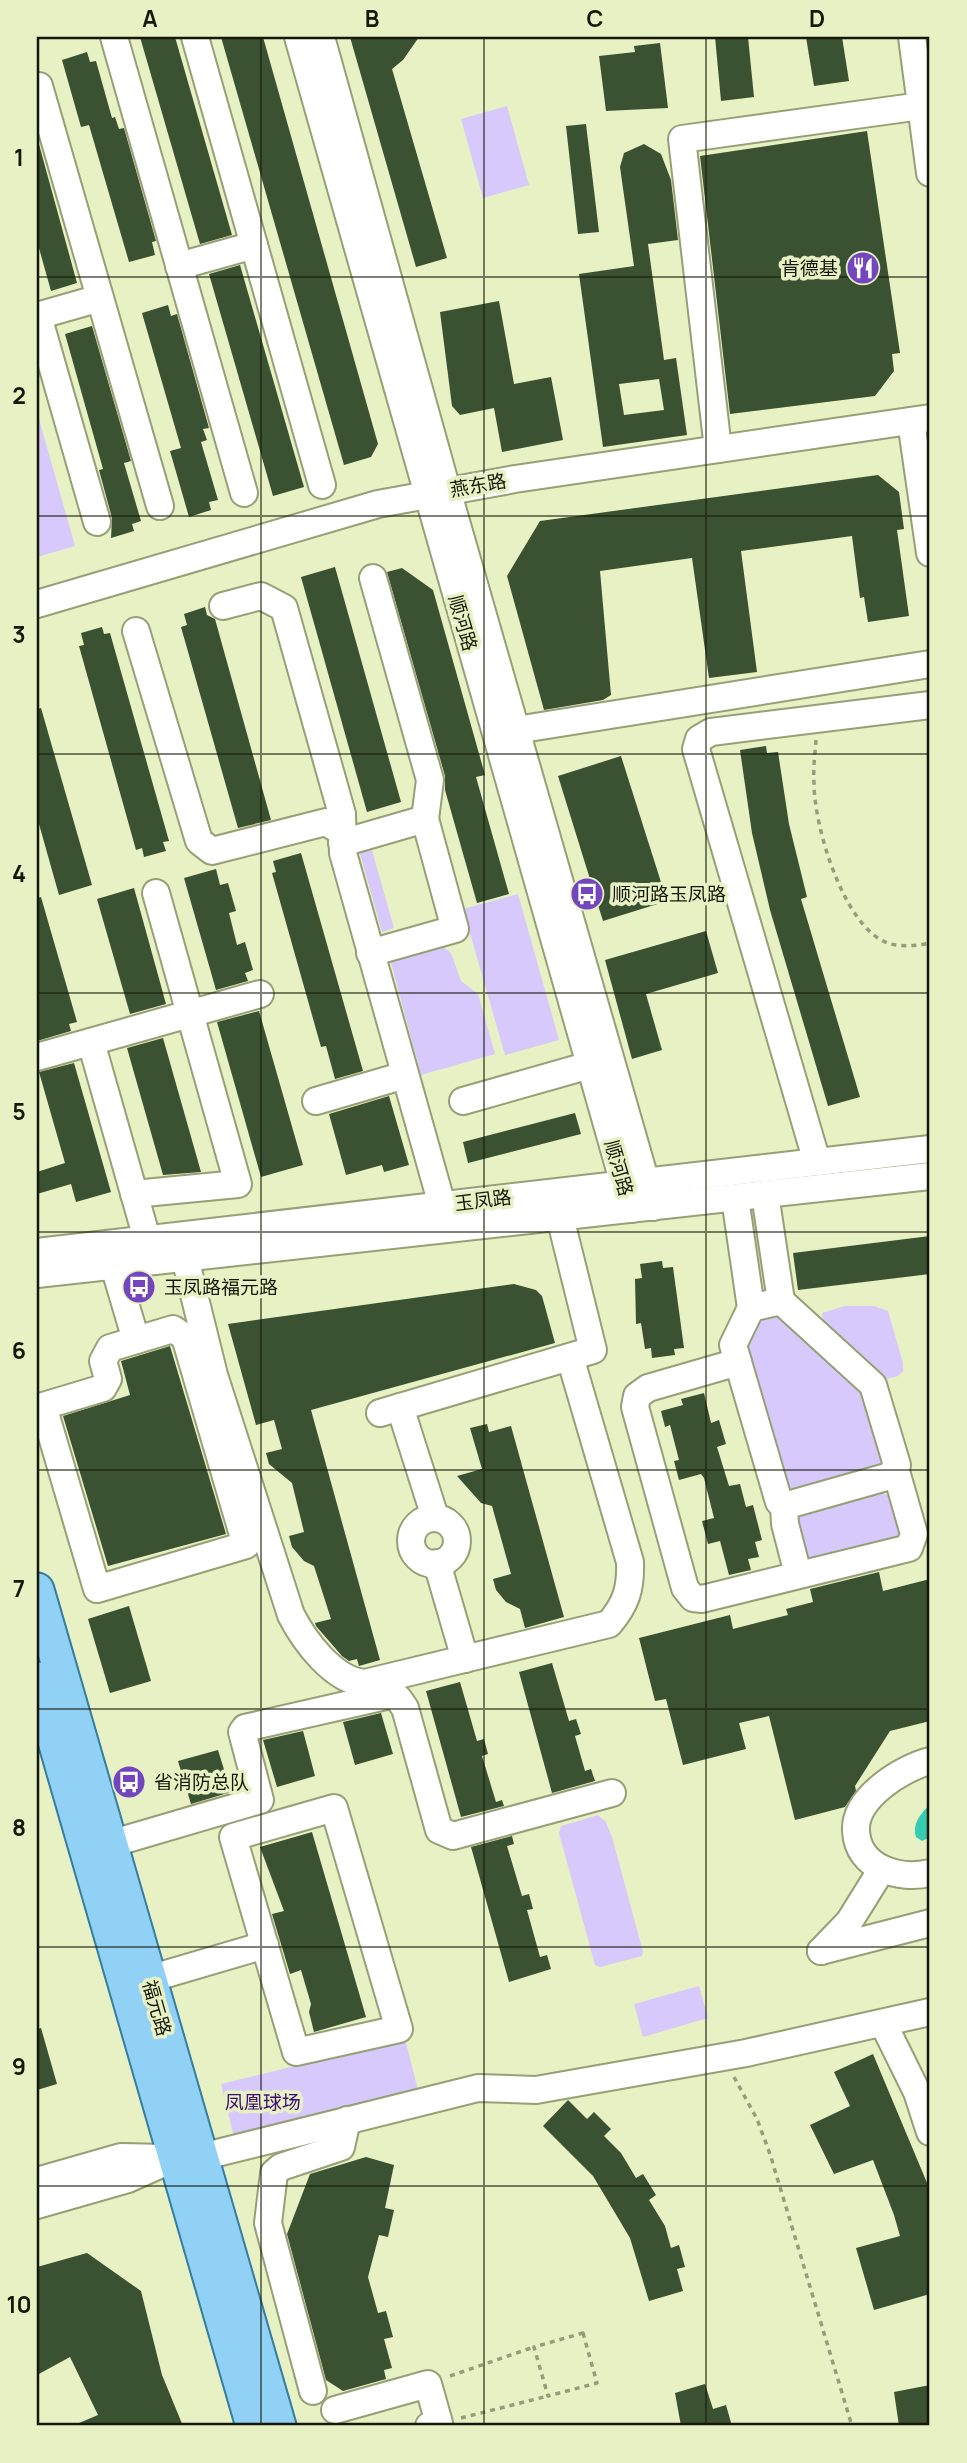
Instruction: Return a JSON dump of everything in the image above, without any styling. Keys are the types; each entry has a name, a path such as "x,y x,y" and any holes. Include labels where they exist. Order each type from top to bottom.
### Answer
{"main road":[{"name":"福元路","path":"37,1590 149,1979 188,2158 253,2426"},
{"name":"福元路","path":"37,1679 188,2158 279,2426"}],"street":[{"path":"114,37 244,493"},
{"path":"195,37 322,485"},
{"name":"顺河路","path":"298,37 436,493 516,730 642,1208"},
{"name":"顺河路","path":"321,37 436,493 590,1065 635,1183"},
{"path":"912,37 930,173"},
{"path":"39,86 160,506"},
{"path":"718,449 682,139 921,106"},
{"path":"179,266 254,245"},
{"path":"97,522 37,316 100,298"},
{"path":"921,420 930,553"},
{"name":"燕东路","path":"37,604 378,504 718,449 921,420"},
{"path":"370,953 456,929 425,819 430,780 373,578"},
{"path":"223,606 261,596 284,608 342,814 342,837 370,953 442,1205"},
{"path":"136,631 199,841 212,851 326,822 342,837"},
{"path":"516,730 930,664"},
{"path":"817,1162 696,749 699,739 711,732 930,705"},
{"path":"342,837 425,819"},
{"path":"134,1194 238,1184 156,893"},
{"path":"37,1057 260,994"},
{"path":"91,1042 147,1239"},
{"path":"463,1101 590,1065"},
{"path":"316,1101 405,1075"},
{"name":"玉凤路","path":"37,1252 930,1149"},
{"name":"玉凤路","path":"37,1274 930,1176"},
{"path":"738,1362 648,1388 637,1396 635,1407 681,1575 685,1588 693,1598 702,1599 909,1548 914,1534 873,1385 781,1301 765,1194"},
{"path":"735,1198 751,1308 735,1336 733,1345 779,1502 783,1506 798,1574"},
{"path":"465,1659 437,1563 453,1553 457,1540 452,1526 435,1517 390,1410 593,1350 560,1217"},
{"path":"185,1258 214,1375 291,1615 301,1634 340,1676 352,1682 365,1683 609,1623 625,1603 630,1562 570,1357"},
{"path":"114,1266 136,1340"},
{"path":"751,1308 781,1301"},
{"path":"173,1329 185,1337 246,1545 97,1589 43,1406 103,1388 108,1379 103,1361 110,1348 136,1340 173,1329"},
{"path":"783,1506 890,1476 896,1471"},
{"path":"110,1844 260,1800 243,1745 242,1732 245,1728 390,1695 398,1698 405,1707 439,1830 453,1836 612,1793"},
{"path":"930,1761 905,1769 880,1787 862,1810 856,1829 859,1844 874,1866 893,1874 930,1873"},
{"path":"334,1808 399,2029 296,2052 265,1945 233,1837 334,1808"},
{"path":"882,1869 849,1922 821,1951 930,1923"},
{"path":"149,1979 265,1945"},
{"path":"37,2205 128,2179 188,2158 478,2088 536,2090 723,2057 930,2012"},
{"path":"883,2023 917,2092 930,2132"},
{"path":"313,2391 268,2223 269,2211 274,2173 281,2167 341,2147 347,2120"},
{"path":"37,2181 121,2157 188,2158"},
{"path":"267,2385 313,2391 328,2401 339,2418 428,2384 434,2425"}],"path":[{"path":"827,716 816,738 814,784 820,823 837,877 864,928 884,942 912,947 930,943"},
{"path":"723,2057 757,2119 770,2154 852,2426"},
{"path":"428,2384 583,2333 597,2382 434,2425"},
{"path":"534,2347 548,2396"}],"green space":[{"path":"507,106 529,185 483,198 461,119"},
{"path":"37,412 75,546 37,557"},
{"path":"371,847 394,928 382,932 359,850"},
{"path":"518,894 559,1040 505,1055 463,909"},
{"path":"438,943 451,953 461,981 478,994 495,1054 421,1075 390,959"},
{"path":"845,1306 874,1306 888,1311 903,1363 903,1371 898,1376 882,1380 824,1326 822,1313"},
{"path":"777,1317 790,1319 861,1382 884,1464 791,1495 785,1491 742,1336 755,1321"},
{"path":"876,1492 888,1495 894,1504 901,1529 897,1537 805,1563 793,1513"},
{"path":"598,1815 606,1822 612,1837 643,1952 642,1956 600,1967 595,1965 559,1833 561,1826"},
{"path":"699,1986 708,2018 643,2037 634,2004"},
{"name":"凤凰球场","path":"405,2039 418,2090 234,2137 221,2084"}],"water":[{"path":"930,1804 930,1837 922,1841 916,1837 915,1827"}],"building":[{"path":"140,37 175,37 232,235 200,244"},
{"path":"221,37 263,37 378,444 371,457 344,465"},
{"path":"350,37 419,37 403,60 392,69 447,258 416,267"},
{"path":"715,37 748,37 754,97 721,101"},
{"path":"806,37 842,37 849,81 814,86"},
{"path":"660,43 668,108 606,111 599,56 635,52 634,46"},
{"path":"87,52 90,62 96,61 112,118 115,117 119,129 124,128 156,241 152,242 155,255 129,262 89,125 81,127 62,60"},
{"path":"586,124 599,232 578,234 566,126"},
{"path":"867,131 900,353 892,354 894,371 875,396 730,414 700,156"},
{"path":"37,137 77,283 51,291 37,241"},
{"path":"644,144 661,154 671,180 678,240 648,244 664,360 676,358 687,435 603,447 579,274 634,266 620,167 624,153","holes":["659,379 664,410 624,415 619,384"]},
{"path":"240,265 304,487 273,496 209,274"},
{"path":"499,301 514,384 551,377 563,440 502,452 494,408 460,415 452,406 440,312"},
{"path":"168,305 171,316 177,314 209,428 203,429 207,440 201,442 218,500 209,502 211,510 189,517 170,451 181,448 142,313"},
{"path":"92,326 131,461 124,463 141,521 132,524 134,531 111,538 112,518 99,470 103,469 65,334"},
{"path":"878,475 899,492 904,529 897,530 909,616 868,622 864,597 860,598 852,536 741,551 757,672 709,678 692,558 600,571 611,695 603,700 544,710 507,576 540,521"},
{"path":"335,567 401,802 367,812 301,577"},
{"path":"402,568 433,590 485,775 476,777 509,894 477,903 445,790 445,776 387,572"},
{"path":"205,607 207,615 215,619 271,820 238,828 181,627 187,625 184,614"},
{"path":"102,627 104,634 110,633 169,841 163,842 166,851 144,857 142,848 136,850 79,646 84,645 81,633"},
{"path":"41,708 92,885 59,895 37,817 37,709"},
{"path":"766,746 767,753 778,752 789,824 807,897 801,899 860,1097 828,1106 770,910 752,833 740,750"},
{"path":"621,756 667,901 603,921 558,776"},
{"path":"301,853 363,1071 335,1079 326,1046 321,1047 272,873 276,872 273,861"},
{"path":"216,869 220,885 228,883 236,911 229,913 237,945 245,942 253,970 245,973 248,981 216,990 184,878"},
{"path":"134,888 166,1004 130,1014 97,899"},
{"path":"41,897 77,1022 69,1024 71,1031 37,1041 37,898"},
{"path":"706,931 718,973 646,994 662,1050 632,1059 605,960"},
{"path":"259,1011 303,1165 261,1177 217,1022"},
{"path":"163,1038 201,1172 163,1175 127,1048"},
{"path":"74,1063 111,1192 76,1202 71,1184 37,1194 37,1172 65,1163 39,1072"},
{"path":"389,1096 409,1165 384,1172 382,1165 346,1175 329,1114"},
{"path":"575,1113 581,1134 468,1163 463,1142"},
{"path":"930,1236 930,1274 798,1290 793,1253"},
{"path":"662,1261 663,1268 673,1267 684,1348 674,1349 675,1355 652,1358 651,1348 645,1349 641,1323 636,1324 635,1279 642,1278 640,1264"},
{"path":"514,1284 536,1290 542,1296 555,1343 311,1410 380,1660 359,1666 357,1659 349,1661 342,1656 316,1626 315,1623 331,1619 314,1566 304,1561 292,1547 289,1536 304,1532 292,1483 269,1464 266,1453 282,1449 274,1420 256,1425 228,1324"},
{"path":"170,1346 226,1534 108,1566 63,1416 130,1395 121,1361"},
{"path":"704,1393 711,1423 719,1420 726,1444 717,1447 729,1486 740,1484 746,1507 753,1505 762,1540 755,1542 759,1557 748,1559 751,1570 729,1575 720,1541 708,1544 702,1521 714,1518 704,1478 701,1474 679,1480 674,1461 679,1460 670,1425 665,1427 661,1411 683,1405 681,1399"},
{"path":"487,1424 489,1432 511,1426 564,1617 525,1628 520,1609 506,1602 496,1590 493,1579 511,1574 492,1506 481,1503 457,1476 482,1469 470,1428"},
{"path":"879,1572 883,1591 930,1579 930,1721 890,1731 845,1807 795,1820 769,1716 739,1723 746,1749 683,1765 666,1699 655,1701 639,1638 730,1615 733,1629 788,1615 786,1609 813,1602 810,1589"},
{"path":"129,1606 151,1681 110,1693 88,1619"},
{"path":"552,1663 569,1721 576,1719 581,1734 575,1736 585,1771 591,1769 595,1781 552,1793 519,1672"},
{"path":"460,1682 477,1741 484,1739 488,1754 482,1756 496,1802 502,1800 504,1806 461,1817 426,1691"},
{"path":"381,1713 393,1754 355,1765 343,1722"},
{"path":"303,1731 315,1776 277,1787 263,1740"},
{"path":"218,1750 231,1792 191,1804 178,1761"},
{"path":"312,1832 366,2017 314,2032 309,2012 311,2004 301,1970 290,1974 272,1914 284,1911 260,1847"},
{"path":"512,1836 514,1844 507,1846 522,1896 529,1894 533,1909 527,1910 540,1957 547,1955 551,1969 509,1982 471,1847"},
{"path":"41,2028 57,2084 37,2090 37,2029"},
{"path":"873,2054 930,2190 930,2294 874,2310 856,2248 900,2236 894,2215 873,2160 834,2174 810,2125 850,2106 834,2072"},
{"path":"568,2100 587,2119 594,2112 611,2129 604,2136 621,2153 636,2178 643,2174 656,2195 649,2200 665,2226 671,2248 679,2245 685,2267 677,2269 683,2291 649,2301 630,2238 593,2176 543,2126"},
{"path":"366,2157 394,2165 385,2208 394,2210 388,2237 379,2235 368,2277 378,2313 386,2311 393,2337 384,2339 392,2368 384,2370 386,2379 343,2391 326,2380 287,2234 310,2174"},
{"path":"87,2253 141,2291 162,2375 183,2426 72,2426 98,2415 70,2357 37,2375 37,2267"},
{"path":"705,2384 713,2409 726,2405 732,2426 681,2426 675,2393"},
{"path":"930,2385 930,2426 899,2426 894,2392"}],"place":[{"name":"肯德基","path":"863,268"},
{"name":"顺河路玉凤路","path":"587,894"},
{"name":"玉凤路福元路","path":"139,1287"},
{"name":"省消防总队","path":"129,1782"}]}
